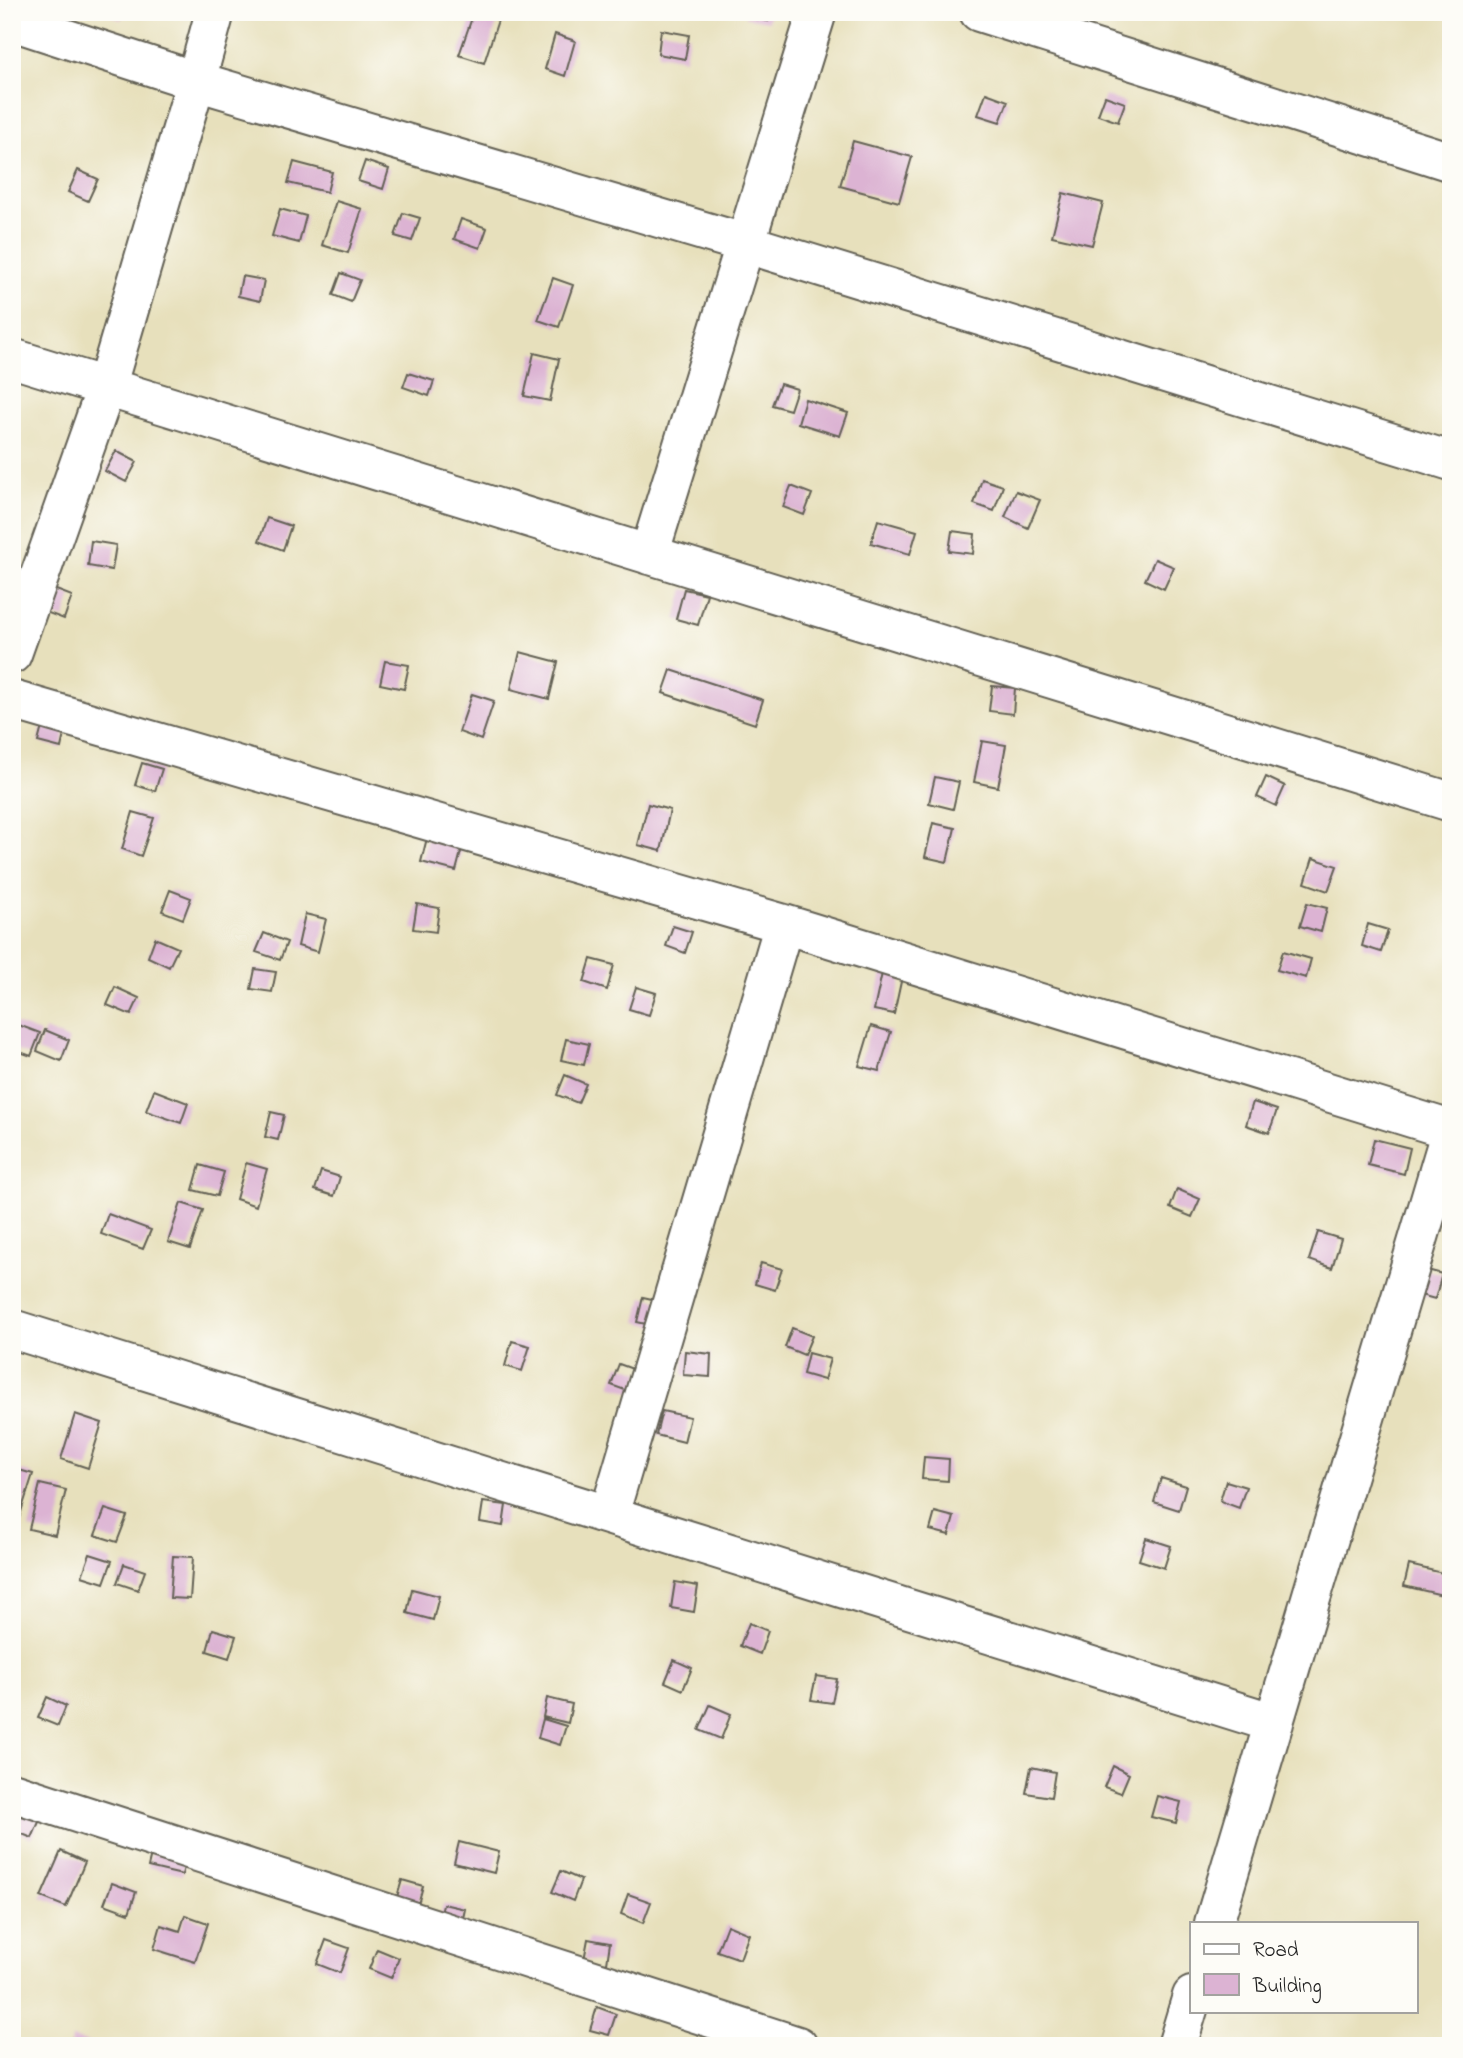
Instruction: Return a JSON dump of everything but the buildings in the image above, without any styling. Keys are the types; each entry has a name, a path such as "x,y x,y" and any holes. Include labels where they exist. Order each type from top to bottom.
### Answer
{"street":[{"path":"12,654 106,388 215,12"},
{"path":"649,555 817,12"},
{"path":"979,12 1451,162"},
{"path":"12,21 196,81 747,244 1451,461"},
{"path":"12,358 1451,802"},
{"path":"12,700 784,924 1451,1130 1214,1922"},
{"path":"609,1516 784,924"},
{"path":"12,1329 1274,1723"},
{"path":"12,1791 798,2046"},
{"path":"1177,2046 1190,2003"}]}
